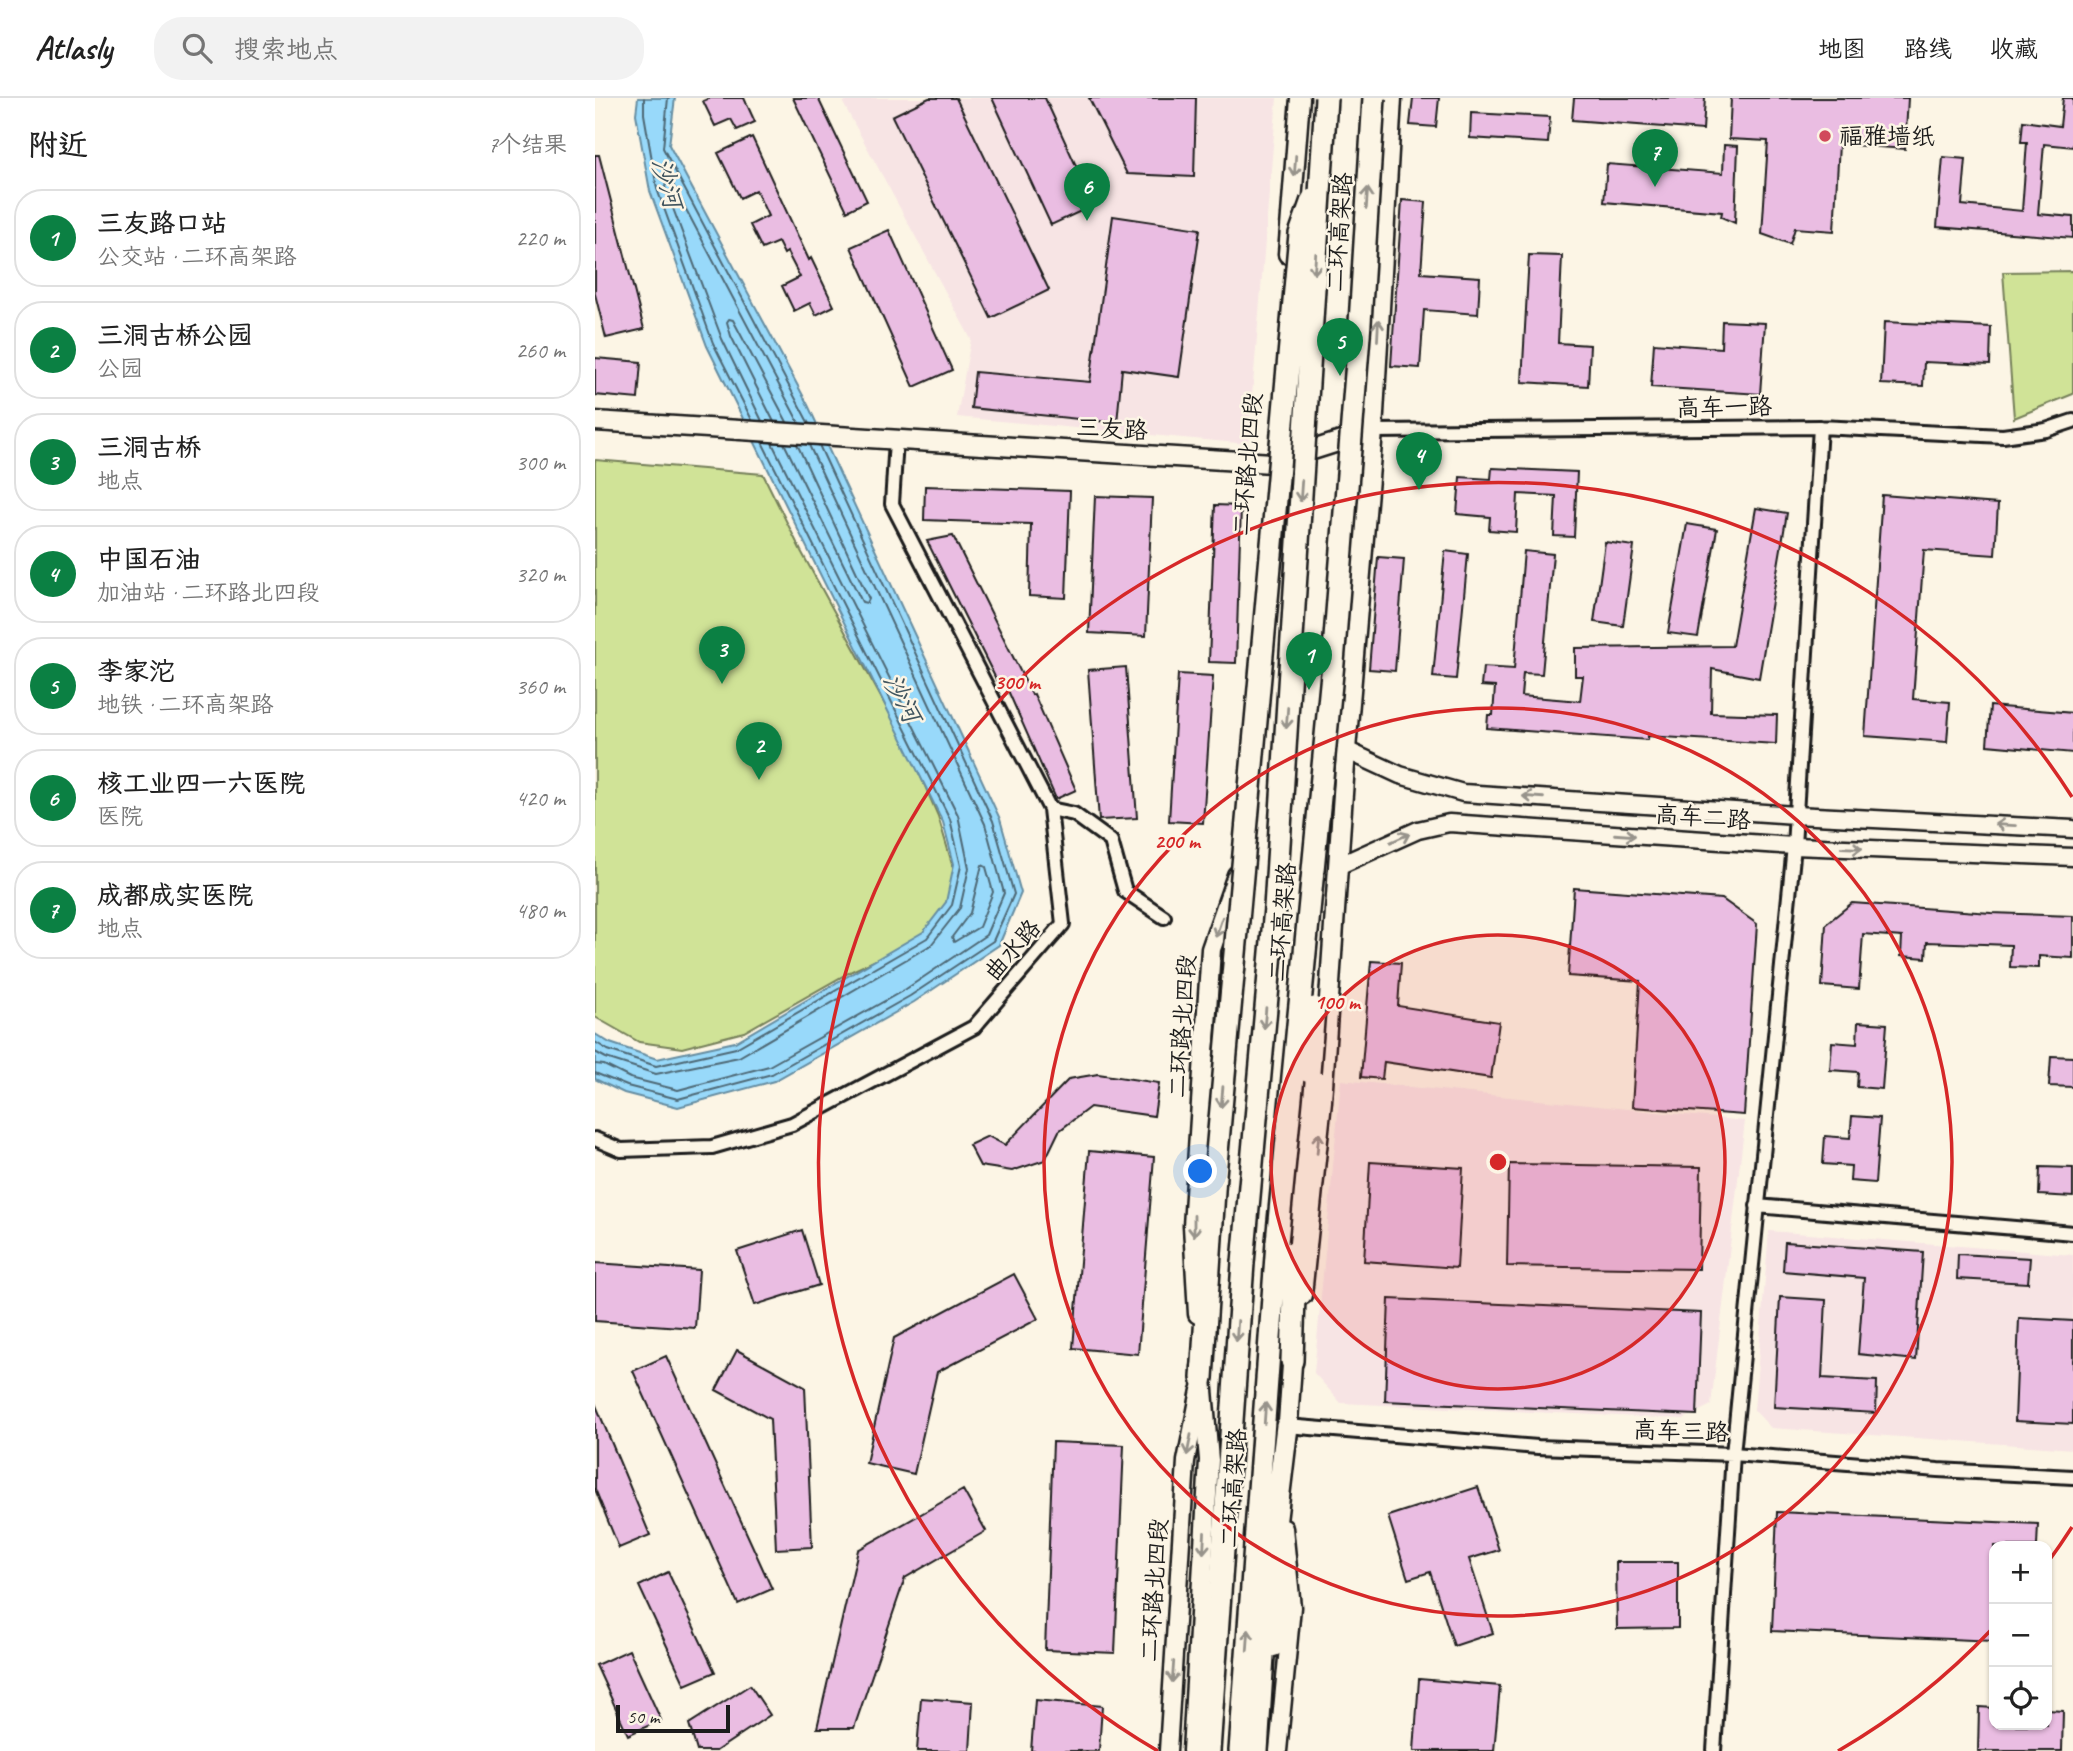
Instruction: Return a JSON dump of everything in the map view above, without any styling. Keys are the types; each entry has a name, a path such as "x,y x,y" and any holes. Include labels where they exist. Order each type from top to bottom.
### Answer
{"highway":[{"name":"二环高架路","path":"1209,1751 1245,1225 1275,908 1326,98"},
{"name":"二环高架路","path":"1240,1751 1277,1242 1332,677 1360,323 1374,98"},
{"path":"1202,1378 1215,1175 1300,234 1320,178"},
{"path":"1292,1361 1295,1263 1309,1072 1365,372 1360,323"},
{"path":"1257,1751 1267,1592 1287,1426"}],"main road":[{"name":"二环路北四段","path":"1202,1378 1193,1226 1211,949 1239,866 1300,98"},
{"path":"1267,1751 1284,1528 1292,1361 1307,1262 1322,1101 1346,750 1373,431 1392,98"},
{"name":"三友路","path":"595,421 1272,463 1373,431"},
{"path":"1192,1751 1209,1460 1202,1378"}],"street":[{"name":"高车一路","path":"1373,431 1819,427 2004,436 2046,430 2073,421"},
{"path":"1714,1751 1733,1454 1794,846 1819,427"},
{"name":"曲水路","path":"595,1139 621,1150 712,1147 792,1124 974,1027 1063,924 1050,809 892,504 897,440"},
{"name":"高车二路","path":"1346,750 1400,775 1463,793 1795,815 2073,829"},
{"path":"1050,809 1075,814 1111,841 1125,891 1164,917"},
{"name":"高车二路","path":"1338,866 1418,830 1449,823 1794,846 2073,857"},
{"path":"1758,1206 2073,1233"},
{"name":"二环路北四段","path":"1168,1751 1186,1461 1202,1378"},
{"name":"高车三路","path":"1287,1426 1538,1447 1733,1454 1938,1470 2073,1477"},
{"path":"1278,1751 1292,1607 1284,1528"}],"shaded area":[{"path":"849,98 1277,98 1248,444 957,417 971,339 843,103"},
{"path":"1341,1080 1745,1121 1711,1405 1683,1419 1341,1403 1314,1373"},
{"path":"1769,1231 2073,1255 2073,1449 1771,1428 1754,1410"}],"green space":[{"path":"2073,271 2073,394 2014,418 2003,272"},
{"path":"595,460 763,474 801,551 907,745 938,816 958,884 935,933 852,971 744,1032 682,1048 639,1042 595,1017"}],"water":[{"name":"沙河","path":"638,98 675,98 669,145 808,405 1000,819 1021,893 999,945 914,1002 774,1081 678,1107 624,1093 595,1079 595,1034 610,1043 657,1059 735,1042 923,932 946,902 954,864 943,822 707,346 650,191 636,114"}],"building":[{"path":"710,98 744,98 755,122 737,130 731,119 715,126 703,101"},
{"path":"793,98 818,98 867,201 847,211"},
{"path":"929,98 956,98 1049,290 991,318 892,116"},
{"path":"992,98 1045,98 1094,205 1051,225"},
{"path":"1089,98 1196,98 1194,177 1127,174"},
{"path":"1413,98 1439,98 1436,127 1410,125"},
{"path":"1574,98 1705,98 1703,130 1572,120"},
{"path":"1731,98 1908,98 1905,149 1839,144 1834,231 1795,228 1790,244 1762,234 1768,141 1729,139"},
{"path":"2063,98 2073,98 2073,147 2044,144 2038,214 2073,217 2073,238 1937,227 1943,157 1966,159 1962,205 2022,211 2027,142 2021,142 2023,121 2060,126"},
{"path":"1471,113 1550,117 1548,143 1470,138"},
{"path":"752,137 809,260 811,258 834,306 816,315 810,303 794,311 782,286 800,277 787,252 784,254 778,242 762,249 750,225 768,216 756,190 740,198 718,153"},
{"path":"1724,145 1738,146 1735,223 1721,217 1722,212 1604,202 1607,164 1723,173"},
{"path":"595,155 599,155 644,329 606,338 595,294"},
{"path":"1402,200 1426,202 1421,273 1480,277 1478,314 1424,310 1420,368 1391,366"},
{"path":"1113,216 1200,229 1179,377 1122,369 1117,423 971,408 975,372 1090,382"},
{"path":"889,230 952,370 914,387 851,247"},
{"path":"1529,255 1562,256 1558,343 1590,345 1588,386 1522,382"},
{"path":"1722,321 1765,323 1760,394 1651,387 1654,343 1721,348"},
{"path":"1884,322 1991,327 1990,365 1924,362 1923,386 1881,384"},
{"path":"595,358 641,362 638,399 595,395"},
{"path":"1492,468 1577,472 1574,537 1554,536 1556,496 1518,494 1516,532 1489,530 1490,517 1457,514 1460,477 1491,479"},
{"path":"925,486 1070,491 1066,598 1029,596 1031,524 924,520"},
{"path":"1882,495 1998,504 1995,555 1924,550 1913,699 1950,702 1947,742 1865,736"},
{"path":"1095,496 1152,498 1146,636 1089,633"},
{"path":"1215,505 1241,506 1236,663 1209,662"},
{"path":"1756,508 1787,513 1759,678 1712,669 1711,713 1777,715 1776,744 1648,736 1648,740 1487,728 1488,715 1493,715 1495,687 1481,686 1483,667 1514,669 1524,551 1553,554 1542,674 1523,673 1521,696 1580,701 1583,676 1575,676 1575,648 1732,646"},
{"path":"1687,524 1717,529 1698,637 1668,633"},
{"path":"953,536 1032,695 1034,694 1076,790 1056,799 1006,686 1001,689 927,541"},
{"path":"1605,542 1634,546 1623,626 1594,622"},
{"path":"1445,551 1468,554 1456,679 1433,677"},
{"path":"1378,557 1404,559 1395,671 1369,669"},
{"path":"1126,667 1137,818 1099,820 1088,670"},
{"path":"1178,674 1213,676 1203,823 1169,821"},
{"path":"1990,706 2073,713 2073,753 1987,745"},
{"path":"1574,888 1722,899 1757,924 1744,1115 1632,1107 1640,981 1568,976"},
{"path":"1852,903 2073,916 2073,958 2039,956 2039,968 2010,967 2011,945 1927,942 1926,958 1901,956 1902,937 1863,934 1859,989 1822,986 1826,924"},
{"path":"1371,961 1401,963 1398,1006 1499,1022 1491,1078 1384,1062 1382,1079 1361,1077"},
{"path":"1858,1022 1887,1024 1882,1089 1857,1087 1858,1072 1830,1070 1832,1042 1857,1044"},
{"path":"2051,1056 2073,1057 2073,1087 2049,1086"},
{"path":"1098,1074 1159,1083 1154,1116 1090,1107 1059,1131 1045,1160 1012,1171 980,1166 969,1145 988,1136 1005,1145 1069,1079"},
{"path":"1852,1116 1880,1118 1875,1183 1850,1181 1851,1166 1823,1164 1825,1136 1850,1138"},
{"path":"1089,1151 1154,1157 1138,1354 1073,1348"},
{"path":"1370,1162 1463,1168 1457,1268 1364,1261"},
{"path":"1509,1164 1701,1167 1699,1269 1507,1266"},
{"path":"2040,1167 2073,1168 2073,1197 2039,1195"},
{"path":"802,1230 819,1285 755,1305 737,1251"},
{"path":"1785,1242 1923,1252 1916,1360 1858,1354 1864,1278 1783,1271"},
{"path":"1958,1254 2030,1258 2028,1283 1957,1279"},
{"path":"595,1263 699,1270 695,1328 595,1321"},
{"path":"1014,1274 1038,1319 937,1372 914,1474 866,1463 894,1338"},
{"path":"1780,1297 1826,1300 1822,1378 1877,1381 1876,1413 1774,1407"},
{"path":"1389,1299 1701,1313 1697,1415 1385,1401"},
{"path":"2019,1318 2073,1321 2073,1424 2015,1421"},
{"path":"737,1350 805,1387 812,1547 776,1549 770,1419 716,1390"},
{"path":"666,1356 772,1589 738,1604 633,1371"},
{"path":"595,1403 650,1535 619,1548 595,1489"},
{"path":"1053,1442 1124,1445 1115,1653 1045,1650"},
{"path":"1478,1487 1499,1550 1469,1559 1493,1633 1454,1646 1430,1572 1408,1579 1388,1516"},
{"path":"963,1490 986,1531 905,1578 854,1728 817,1728 858,1550"},
{"path":"1777,1512 2038,1524 2037,1541 1989,1541 1989,1641 1772,1631"},
{"path":"1616,1562 1678,1562 1678,1628 1617,1629"},
{"path":"668,1572 715,1672 685,1685 639,1586"},
{"path":"629,1650 661,1720 628,1735 596,1665"},
{"path":"1419,1679 1500,1686 1494,1751 1414,1751"},
{"path":"750,1685 770,1715 716,1751 697,1751 689,1724"},
{"path":"921,1698 973,1702 970,1751 917,1751"},
{"path":"1035,1700 1102,1706 1099,1751 1031,1751"},
{"path":"1979,1707 1989,1708 1989,1730 2052,1730 2052,1710 2063,1711 2062,1751 1978,1751"}],"place":[{"name":"福雅墙纸","path":"1825,136"},
{"name":"成都成实医院","path":"1655,187"},
{"name":"核工业四一六医院","path":"1087,221"},
{"name":"李家沱","path":"1340,376"},
{"name":"中国石油","path":"1419,490"},
{"name":"三洞古桥","path":"722,684"},
{"name":"三友路口站","path":"1309,690"},
{"name":"三洞古桥公园","path":"759,780"}]}
